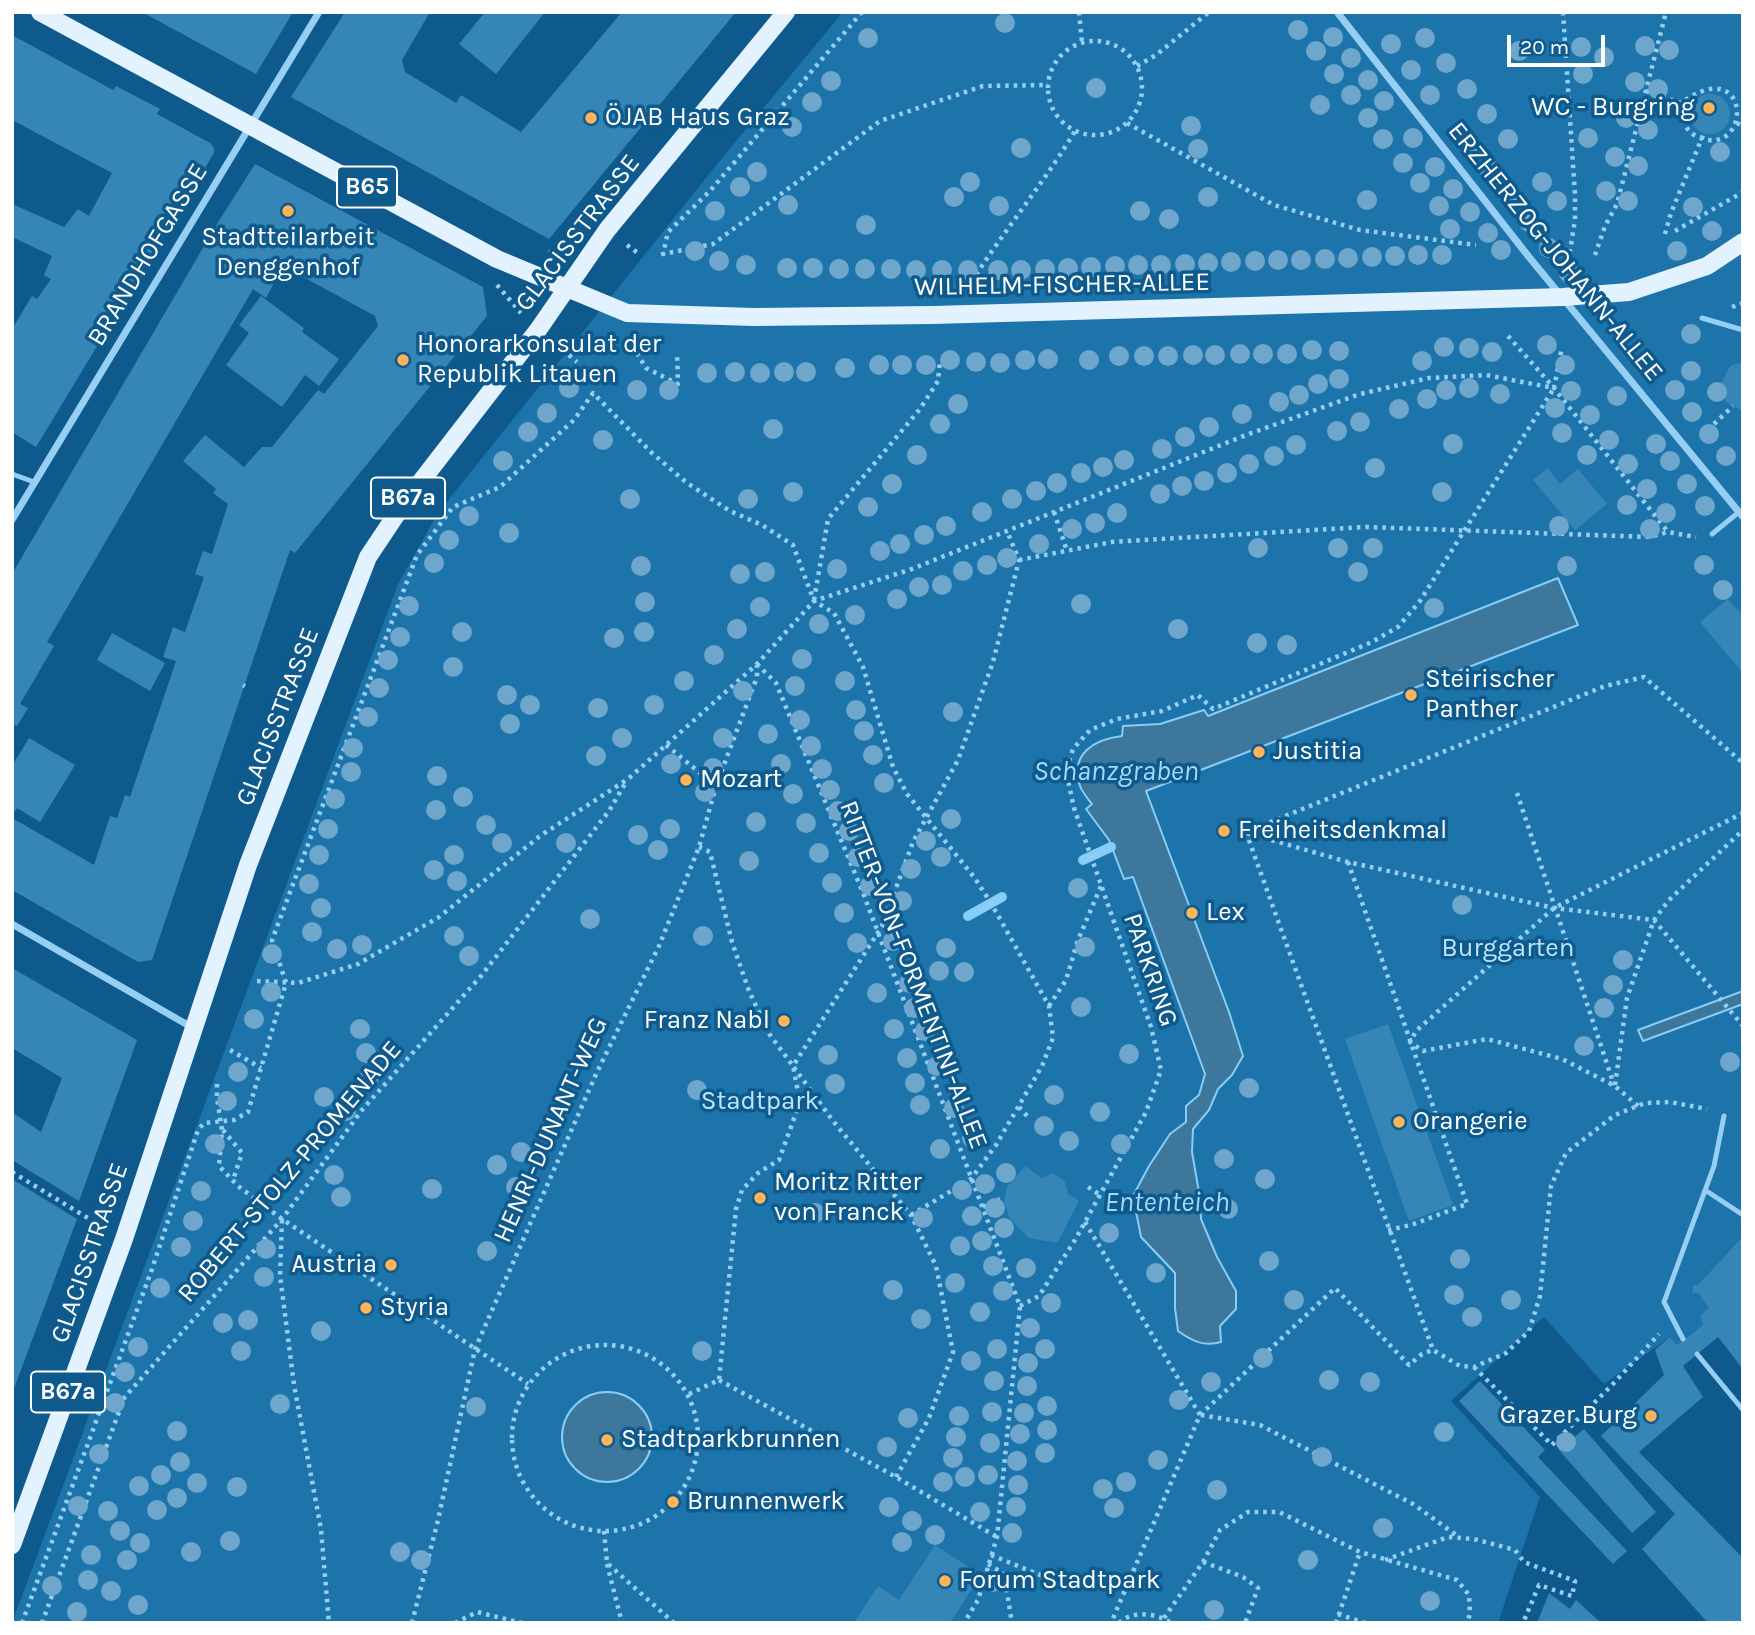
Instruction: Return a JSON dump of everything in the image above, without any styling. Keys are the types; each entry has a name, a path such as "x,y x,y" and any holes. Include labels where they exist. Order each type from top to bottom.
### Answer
{"main road":[{"name":"B65","path":"40,12 512,265 567,288"},
{"name":"GLACISSTRASSE","path":"12,1545 124,1239 248,865 368,557 402,506 538,330 607,230 786,12"},
{"name":"WILHELM-FISCHER-ALLEE","path":"567,288 627,313 754,317 933,315 1563,297 1629,292 1707,266 1743,242"}],"street":[{"name":"BRANDHOFGASSE","path":"12,520 319,12"},
{"name":"ERZHERZOG-JOHANN-ALLEE","path":"1337,12 1563,297 1741,515"},
{"path":"12,925 194,1028"}],"lane":[{"path":"1702,318 1743,330"},
{"path":"12,474 34,482"},
{"path":"1710,536 1741,515"},
{"path":"1683,1339 1664,1302 1714,1166 1724,1116"},
{"path":"1705,1190 1743,1215"},
{"path":"1697,1354 1743,1410"}],"path":[{"path":"862,12 710,191 668,232 663,254 713,244 880,121 983,86 1048,85"},
{"path":"1079,12 1082,42"},
{"path":"1137,66 1156,55 1209,12"},
{"path":"1563,12 1575,195 1575,220 1570,251"},
{"path":"1595,255 1616,204 1666,12"},
{"path":"1082,42 1114,44 1127,53 1137,66 1142,80 1142,97 1137,111 1116,131 1102,135 1076,131 1063,123 1055,112 1049,99 1051,71 1058,58 1069,49 1082,42"},
{"path":"1681,103 1704,89 1719,89 1729,94 1736,102 1737,123 1743,127"},
{"path":"1646,91 1681,103"},
{"path":"1681,103 1683,122 1693,135 1713,140 1723,137 1737,123"},
{"path":"1127,123 1274,205 1360,230 1476,245"},
{"path":"969,286 1012,221 1053,169 1076,131"},
{"path":"1665,234 1671,213 1704,136"},
{"path":"1675,231 1743,192"},
{"path":"512,265 553,252 593,223 607,230"},
{"path":"1508,337 1554,388 1668,532"},
{"path":"1465,531 1554,388 1562,347"},
{"path":"637,353 646,368 678,384 677,353"},
{"path":"814,601 828,519 920,409 938,381 940,361"},
{"path":"257,981 299,983 358,964 439,917 540,835 628,779 757,664 814,601 912,569 1246,435 1360,394 1429,378 1486,375 1554,388"},
{"path":"22,1623 152,1269 198,1130 204,1123 234,1120 248,1112 286,983 272,940 417,555 453,507 500,487 574,420 593,393 687,484 730,511 762,524 793,544 814,601 834,613 863,667 893,767 907,794 986,895 1049,1006 1053,1038 1042,1066 996,1145 971,1179 911,1215"},
{"path":"1714,424 1734,406"},
{"path":"1054,512 1067,551"},
{"path":"1019,560 1125,541 1353,528 1650,537 1668,532 1710,536"},
{"path":"719,1380 736,1209 742,1190 758,1173 779,1160 800,1102 793,1066 877,935 914,842 958,760 993,662 1019,560 1007,531"},
{"name":"PARKRING","path":"1085,1221 1146,1112 1161,1069 1151,1027 1074,808 1066,771 1073,749 1090,730 1117,719 1162,711 1198,695 1213,709 1371,642 1398,627 1465,531"},
{"name":"HENRI-DUNANT-WEG","path":"412,1623 438,1520 475,1349 597,1072 659,946 698,847 716,786 757,677 757,664"},
{"name":"RITTER-VON-FORMENTINI-ALLEE","path":"757,664 776,683 863,893 1020,1306"},
{"path":"1246,832 1605,686 1644,677 1743,763"},
{"path":"666,745 716,786"},
{"name":"ROBERT-STOLZ-PROMENADE","path":"42,1623 124,1398 282,1219 362,1110 481,976 609,810 628,779"},
{"path":"1517,793 1615,1086"},
{"path":"1410,1042 1416,1031 1554,908 1743,813"},
{"path":"1615,1086 1628,998 1654,920 1670,900 1743,830"},
{"path":"1246,832 1348,862 1554,908 1654,920 1743,1026"},
{"path":"1246,832 1433,1350 1460,1366 1474,1367 1506,1353 1529,1331 1540,1296 1551,1186 1566,1153 1615,1115 1645,1103 1670,1102 1700,1107 1724,1116"},
{"path":"698,847 710,852 732,942 749,991 770,1035 833,1121 911,1215 936,1266 953,1352 929,1418 896,1477"},
{"path":"1348,862 1467,1204 1412,1225 1388,1230"},
{"path":"1049,1006 1066,980 1078,940 1101,886"},
{"path":"1410,1042 1423,1051 1487,1039 1562,1059 1615,1086 1639,1106"},
{"path":"230,1050 261,1068"},
{"path":"217,1084 222,1130 219,1166 233,1181 282,1219 528,1384"},
{"path":"1018,1107 1028,1117"},
{"path":"222,1130 242,1153 233,1181"},
{"path":"12,1172 124,1239"},
{"path":"1088,1187 1100,1195"},
{"path":"983,1207 1000,1199"},
{"path":"282,1219 280,1275 294,1385 321,1529 329,1623"},
{"path":"964,1623 978,1600 997,1537 1020,1306 1039,1296 1085,1221 1200,1415 1260,1426 1413,1504 1457,1536"},
{"path":"1111,1623 1200,1415 1335,1288 1409,1365 1422,1354 1433,1350"},
{"path":"1474,1367 1552,1445 1661,1332 1651,1322 1664,1302"},
{"path":"597,1344 625,1345 650,1355 672,1372 689,1394 696,1412 699,1441 694,1469 685,1487 658,1515 623,1530 604,1531 575,1527 550,1513 529,1493 516,1467 511,1438 515,1410 528,1384 546,1364 570,1350 597,1344"},
{"path":"689,1394 719,1380"},
{"path":"719,1380 896,1477 997,1537"},
{"path":"1164,1618 1203,1562 1220,1530 1248,1512 1279,1512 1360,1552 1457,1580 1468,1595 1470,1614 1467,1623"},
{"path":"604,1531 607,1563 622,1623"},
{"path":"1384,1560 1457,1536 1515,1550 1524,1562 1576,1581 1572,1596 1539,1586 1523,1623"},
{"path":"1336,1623 1360,1552"},
{"path":"991,1555 1055,1581"},
{"path":"1203,1562 1243,1577 1258,1588 1245,1623"},
{"path":"607,1563 674,1623"},
{"path":"988,1564 1004,1574 1012,1623"},
{"path":"455,1623 477,1612 522,1623"},
{"path":"1119,1623 1122,1619 1141,1614 1164,1618 1171,1623"},
{"path":"1338,1614 1365,1623"}],"green space":[{"name":"Stadtpark","path":"843,12 1743,12 1743,1236 1698,1285 1693,1285 1692,1293 1698,1293 1709,1308 1700,1315 1703,1325 1677,1345 1670,1337 1604,1384 1544,1317 1451,1401 1540,1497 1498,1623 12,1623 398,584 438,513 718,163"}],"water":[{"name":"Schanzgraben","path":"1558,578 1578,625 1146,791 1243,1056 1232,1075 1218,1089 1209,1110 1193,1129 1192,1152 1201,1219 1217,1257 1236,1291 1236,1309 1220,1326 1221,1342 1209,1344 1193,1340 1178,1331 1175,1273 1141,1237 1133,1196 1170,1134 1186,1122 1186,1106 1199,1095 1205,1074 1133,877 1124,879 1109,840 1086,809 1092,804 1080,786 1078,765 1082,756 1094,744 1122,736 1123,726 1160,724 1204,710 1208,716"},
{"path":"1743,991 1743,1004 1643,1041 1638,1030"},
{"name":"Stadtparkbrunnen","path":"607,1392 624,1396 639,1405 648,1420 652,1437 648,1454 639,1469 624,1478 607,1482 590,1478 575,1469 566,1454 562,1437 566,1420 575,1405 590,1396"}],"building":[{"path":"142,12 293,12 256,74"},
{"name":"ÖJAB Haus Graz","path":"345,12 430,12 402,60 405,72 456,103 461,95 521,132 622,12 736,12 549,239 291,97"},
{"path":"485,12 545,12 496,74 459,44"},
{"path":"12,35 113,90 116,86 160,109 157,114 210,143 214,148 214,153 36,447 12,432 12,329 32,296 37,299 51,279 44,275 52,256 12,237 12,204 64,227 78,209 89,216 112,173 12,120"},
{"name":"WC - Burgring","path":"1710,94 1718,95 1724,100 1729,106 1729,122 1724,128 1718,133 1710,134 1702,133 1696,128 1691,122 1690,114 1691,106 1696,100 1702,95"},
{"path":"255,164 483,287 487,316 295,553 290,550 152,960 138,962 12,890 12,818 94,865 110,816 117,818 125,795 130,797 176,661 163,657 173,627 185,632 204,577 195,574 203,551 212,554 228,504 213,493 216,489 183,461 205,435 244,467 262,447 272,447 318,390 324,394 378,326 375,316 283,266 266,298 253,289 47,642 54,646 20,704 28,708 17,726 12,724 12,574"},
{"path":"261,296 304,328 302,332 339,359 319,386 305,375 282,407 226,365 249,333 239,325"},
{"path":"1743,362 1743,411 1726,402 1721,383 1730,366"},
{"path":"1548,468 1560,484 1578,469 1607,504 1575,530 1533,480"},
{"path":"1728,599 1743,616 1743,673 1700,622"},
{"path":"112,633 165,663 150,691 97,660"},
{"path":"29,738 75,765 40,822 17,808 12,815 12,766"},
{"path":"12,968 137,1040 79,1201 12,1160 12,1112 41,1132 62,1078 12,1048"},
{"name":"Orangerie","path":"1388,1024 1453,1205 1409,1221 1345,1039"},
{"path":"1025,1166 1042,1178 1053,1173 1065,1181 1068,1194 1079,1201 1057,1243 1029,1238 1010,1219 1004,1202 1007,1187"},
{"path":"12,1179 77,1219 12,1394"},
{"name":"Grazer Burg","path":"1743,1236 1743,1369 1718,1337 1683,1366 1703,1397 1639,1452 1743,1558 1743,1623 1708,1623 1642,1549 1675,1514 1601,1436 1664,1375 1655,1350 1670,1337 1677,1345 1703,1325 1700,1315 1709,1308 1698,1293 1692,1293 1693,1285 1698,1285"},
{"path":"1480,1381 1545,1450 1538,1457 1627,1551 1613,1564 1459,1401"},
{"path":"1584,1429 1656,1512 1632,1533 1559,1450"},
{"name":"Forum Stadtpark","path":"935,1545 981,1575 950,1623 854,1623 878,1586 899,1600"},
{"path":"1549,1593 1570,1609 1576,1600 1601,1623 1537,1623"}],"waterway":[{"path":"1083,860 1111,847"},
{"path":"968,916 1002,897"}],"place":[{"name":"WC - Burgring","path":"1709,108"},
{"name":"ÖJAB Haus Graz","path":"591,118"},
{"name":"Stadtteilarbeit Denggenhof","path":"288,211"},
{"name":"Honorarkonsulat der Republik Litauen","path":"403,360"},
{"name":"Steirischer Panther","path":"1411,695"},
{"name":"Justitia","path":"1259,752"},
{"name":"Mozart","path":"686,780"},
{"name":"Freiheitsdenkmal","path":"1224,831"},
{"name":"Lex","path":"1192,913"},
{"name":"Franz Nabl","path":"784,1021"},
{"name":"Orangerie","path":"1399,1122"},
{"name":"Moritz Ritter von Franck","path":"760,1198"},
{"name":"Austria","path":"391,1265"},
{"name":"Styria","path":"366,1308"},
{"name":"Grazer Burg","path":"1651,1416"},
{"name":"Stadtparkbrunnen","path":"607,1440"},
{"name":"Brunnenwerk","path":"673,1502"},
{"name":"Forum Stadtpark","path":"945,1581"}],"park label":[{"name":"Burggarten","path":"1508,949"}],"water label":[{"name":"Ententeich","path":"1167,1203"}]}
